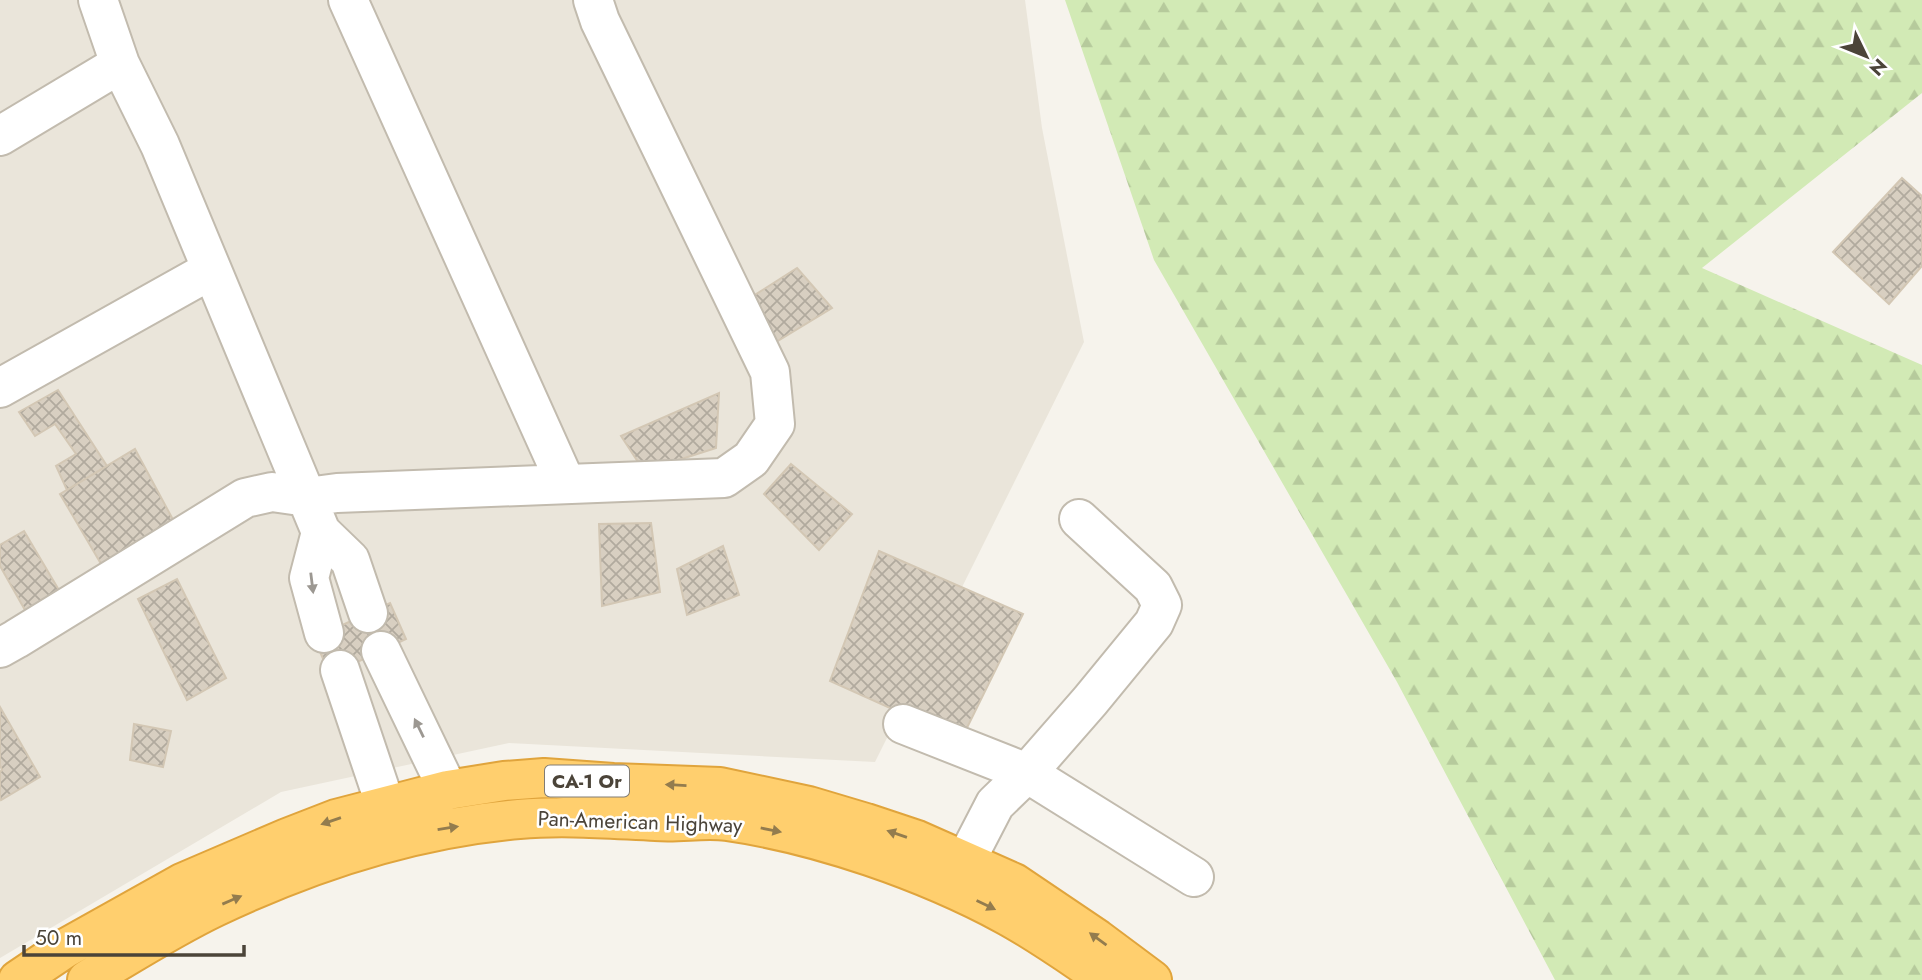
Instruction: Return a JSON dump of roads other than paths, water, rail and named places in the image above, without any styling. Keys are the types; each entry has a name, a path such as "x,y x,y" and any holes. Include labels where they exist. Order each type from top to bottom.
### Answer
{"highway":[{"name":"Pan-American Highway","path":"18,980 64,948 182,883 299,833 336,819 448,790 544,778 720,787 809,806 866,823 917,840 1014,883 1088,932 1152,980"},
{"name":"Pan-American Highway","path":"87,980 172,929 216,907 312,867 440,829 520,818 578,816 659,821 725,821 845,849 941,883 995,910 1107,980"}],"street":[{"path":"98,0 120,64 160,145 321,532 350,560 368,613"},
{"path":"348,0 566,484"},
{"path":"0,648 245,498 272,492 307,497 337,493 724,478 751,459 775,424 770,372 600,21 593,0"},
{"path":"0,136 120,64"},
{"path":"0,388 211,270"},
{"path":"965,862 995,804 1027,773 1090,701 1154,623 1162,605 1153,587 1079,519"},
{"path":"321,532 309,578 324,633"},
{"path":"381,651 448,790"},
{"path":"340,670 386,807"},
{"path":"903,724 1027,773 1194,877"}]}
